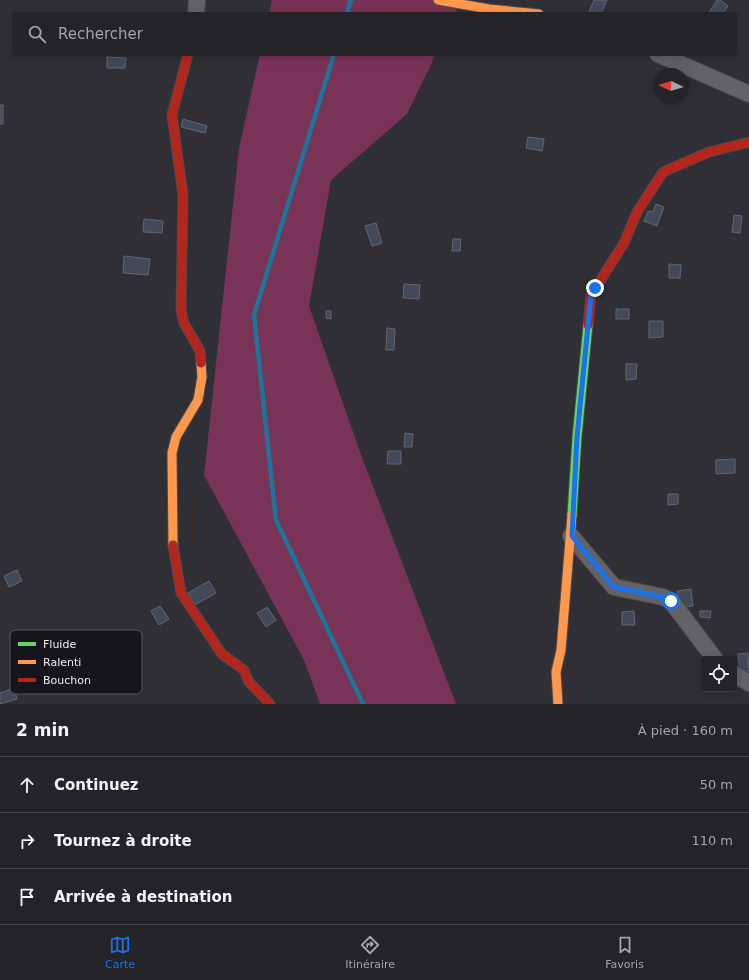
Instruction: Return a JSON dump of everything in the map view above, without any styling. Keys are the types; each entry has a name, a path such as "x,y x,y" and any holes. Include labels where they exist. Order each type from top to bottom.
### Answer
{"street":[{"path":"196,12 197,0"},
{"path":"438,0 489,9 519,12"},
{"path":"187,56 172,115 183,195 181,310 184,323 200,351 202,377 198,400 176,437 172,453 173,551 181,593 222,654 244,670 249,682 270,704"},
{"path":"663,56 749,94"},
{"path":"558,704 556,672 561,650 572,536 577,437 591,295 624,243 637,212 663,172 709,152 749,142"},
{"path":"572,536 614,587 663,597 671,601 713,656"},
{"path":"737,676 749,683"}],"shaded area":[{"path":"272,0 461,0 456,12 269,12"},
{"path":"260,56 435,56 407,114 331,180 309,306 360,452 456,704 320,704 304,660 204,475 239,148"}],"building":[{"path":"594,0 607,0 602,12 589,12"},
{"path":"717,0 720,0 728,6 724,12 709,12"},
{"path":"107,57 126,58 125,68 107,68"},
{"path":"0,105 3,105 3,124 0,124"},
{"path":"183,119 207,126 205,133 181,127"},
{"path":"528,137 544,139 542,151 526,148"},
{"path":"656,204 664,207 657,226 644,221 648,211 653,212"},
{"path":"734,215 742,216 740,233 732,232"},
{"path":"144,219 163,221 162,233 143,232"},
{"path":"376,223 382,243 372,246 365,226"},
{"path":"453,239 461,239 460,251 452,251"},
{"path":"124,256 150,259 148,275 123,273"},
{"path":"669,264 681,265 680,278 669,278"},
{"path":"404,284 420,285 419,299 403,298"},
{"path":"616,309 629,309 629,319 616,319"},
{"path":"326,311 331,311 331,319 326,318"},
{"path":"649,321 663,321 663,337 649,338"},
{"path":"387,328 395,329 394,350 386,350"},
{"path":"626,364 637,364 636,379 626,380"},
{"path":"405,433 413,434 412,447 404,447"},
{"path":"388,451 401,451 401,464 387,464"},
{"path":"735,459 735,473 716,474 716,460"},
{"path":"668,494 678,494 678,504 668,505"},
{"path":"17,570 22,581 9,587 4,576"},
{"path":"209,581 216,593 195,605 188,593"},
{"path":"691,589 693,606 679,608 677,591"},
{"path":"160,606 169,619 159,625 151,611"},
{"path":"267,607 276,620 266,627 257,613"},
{"path":"634,611 635,625 622,625 622,612"},
{"path":"700,611 711,611 710,618 700,617"},
{"path":"748,653 749,671 740,671 738,654"},
{"path":"10,689 10,694 16,694 17,699 0,704 0,693"}],"waterway":[{"path":"348,12 351,0"},
{"path":"333,56 254,315 276,520 363,704"}],"traffic: fast":[{"path":"572,515 577,437 588,325"}],"traffic: slow":[{"path":"438,0 489,9 519,12"},
{"path":"173,545 172,453 176,437 198,400 202,377 201,363"},
{"path":"558,704 556,672 561,650 572,515"}],"traffic: jam":[{"path":"187,56 172,115 183,195 181,310 184,323 200,351 201,363"},
{"path":"588,325 591,295 624,243 637,212 663,172 709,152 749,142"},
{"path":"173,545 181,593 222,654 244,670 249,682 270,704"}],"route":[{"path":"595,288 591,295 587,323 577,437 572,536 614,587 663,597 671,601"}]}
